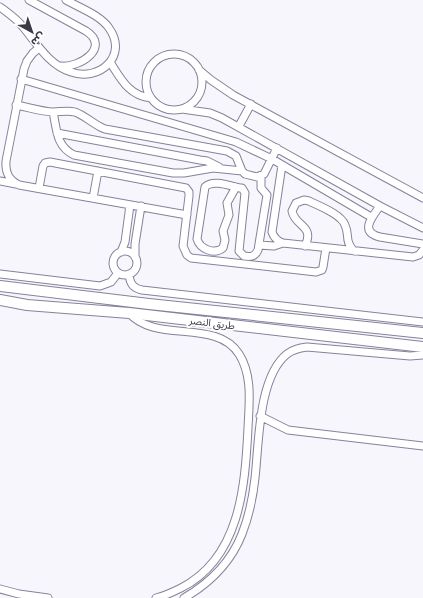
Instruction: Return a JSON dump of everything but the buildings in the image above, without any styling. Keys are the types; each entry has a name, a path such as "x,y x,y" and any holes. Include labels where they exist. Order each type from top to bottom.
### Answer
{"highway":[{"name":"طريق النصر","path":"0,286 157,305 423,333"},
{"name":"طريق النصر","path":"0,300 129,313 423,347"}],"street":[{"path":"29,0 91,34 94,39 94,50 83,62 71,66 58,66"},
{"path":"0,7 22,25 39,48 58,66 70,72 81,74 92,74 102,70 110,62 114,55 115,46 110,29 97,17 66,0"},
{"path":"19,184 10,178 5,167 21,79 27,61 39,48"},
{"path":"423,198 222,88 199,70 193,62 185,56 171,54 162,57 151,66 147,75 147,90 151,98 158,105 167,109 182,109 210,113 222,118 380,206 423,228"},
{"path":"110,62 130,90 140,96 151,98"},
{"path":"182,109 194,101 199,93 202,84 199,70"},
{"path":"21,79 224,138 248,147 272,159 371,217"},
{"path":"238,126 251,104"},
{"path":"16,105 53,112 73,112 80,114 105,129 232,153 239,160 242,171"},
{"path":"53,112 62,147 68,152 82,157 173,173 221,168 242,171 249,176 261,176 264,174 277,148"},
{"path":"57,132 207,161 221,168"},
{"path":"175,155 177,142"},
{"path":"39,188 43,166 47,162 186,188 189,192 189,196 183,246 187,255 191,258 316,272 322,270 326,248"},
{"path":"282,165 272,232 278,241 305,246 413,257 419,255 423,250"},
{"path":"93,198 98,171"},
{"path":"236,187 227,203 229,215 223,231 225,240 223,248 213,252 198,243 197,236 205,187 208,184 213,183 242,188 245,193 239,251 244,256 252,257 257,253 259,245 266,195 261,188 261,176"},
{"path":"327,191 333,180"},
{"path":"0,181 187,215"},
{"path":"344,201 351,190"},
{"path":"305,246 308,240 306,228 295,219 292,211 296,203 304,200 342,220 346,229 347,240 354,251"},
{"path":"130,204 125,245 121,252 114,257 113,261 115,269 125,275 129,274 137,265 135,257 135,244 141,206"},
{"path":"380,206 369,222 368,228 375,236 423,244"},
{"path":"229,215 242,216"},
{"path":"259,245 274,246 283,243"},
{"path":"121,252 129,252 135,257"},
{"path":"0,274 100,286 111,282 118,272"},
{"path":"129,274 132,285 137,289 142,290 423,322"},
{"path":"129,313 136,320 145,325 219,338 230,344 238,353 247,376 249,398 245,472 241,503 232,529 217,558 205,571 195,579 156,598"},
{"path":"184,598 207,583 218,572 229,558 242,534 252,497 260,416 264,396 280,361 295,349 307,347 410,356 423,355"},
{"path":"260,416 288,430 423,446"},
{"path":"248,429 259,430"},
{"path":"0,589 19,594 48,598"}]}
